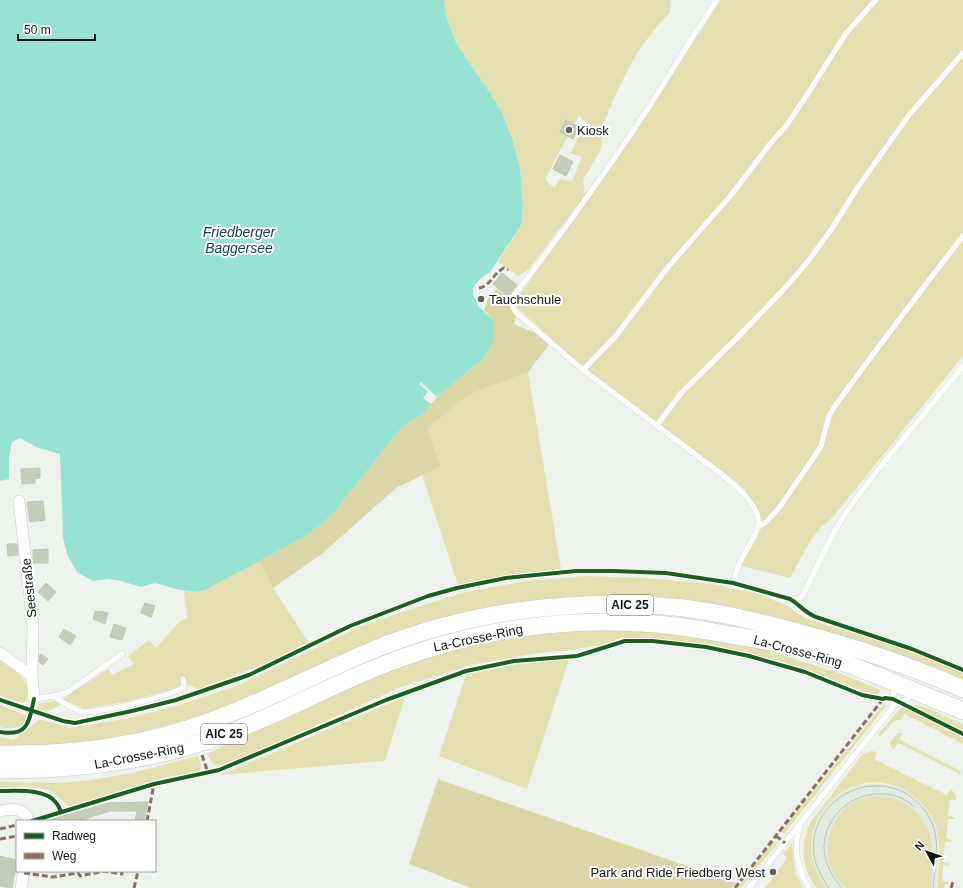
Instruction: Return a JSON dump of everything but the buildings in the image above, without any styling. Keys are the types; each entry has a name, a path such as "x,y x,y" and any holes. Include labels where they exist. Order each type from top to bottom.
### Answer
{"main road":[{"name":"La-Crosse-Ring","path":"0,754 52,753 92,749 144,740 175,732 206,723 374,650 401,640 454,624 501,614 566,606 634,605 678,608 754,621 827,640 882,657 963,689"},
{"name":"La-Crosse-Ring","path":"0,770 68,768 98,765 146,757 182,748 249,724 345,681 406,656 458,640 496,632 528,627 582,623 618,622 697,628 801,649 895,682 963,711"}],"street":[{"name":"Seestraße","path":"19,501 33,625 32,676 34,698"},
{"path":"0,653 32,676"},
{"path":"0,811 19,810 26,814 29,820"},
{"path":"21,888 24,872"}],"lane":[{"path":"717,0 694,34 648,109 557,239 512,299 511,304 513,309 519,315 583,370 735,485 745,495 753,507 758,521 758,527 739,563 732,583"},
{"path":"583,370 615,337 668,267 732,194 770,144 786,126 847,32 876,0"},
{"path":"657,425 682,392 772,303 800,271 833,227 858,187 909,115 963,53"},
{"path":"758,527 766,522 779,508 821,446 829,416 833,410 896,323 909,308 918,293 963,236"},
{"path":"796,602 803,595 833,534 859,495 904,436 963,366"},
{"name":"Seestraße","path":"34,698 66,693 122,654"},
{"path":"53,696 82,712 92,711 170,694 181,690 184,686 183,679"},
{"path":"893,707 895,682"},
{"path":"749,888 893,707 917,692"},
{"path":"802,821 797,835 796,848 798,862 803,878 809,888"}],"shaded area":[{"path":"444,0 670,0 670,13 658,25 638,51 619,87 604,122 601,149 583,180 585,195 528,270 518,276 498,262 521,225 523,207 520,168 513,141 500,108 456,43 446,16","holes":["579,115 587,124 571,153 582,157 572,181 560,179 554,188 545,179"]},
{"path":"721,0 963,0 963,356 833,517 820,528 809,543 790,578 742,566 747,553 762,527 762,523 757,507 740,485 585,369 513,304 628,143"},
{"path":"497,289 507,298 507,303 516,317 514,324 535,333 549,345 528,372 468,395 427,429 441,466 396,488 323,553 273,588 259,561 304,537 332,515 402,427 423,414 437,397 485,357 494,340 493,320 484,310 489,296"},
{"path":"528,372 561,569 508,575 458,585 422,475 441,466 427,429 468,395"},
{"path":"259,561 273,588 308,642 267,663 198,689 190,685 129,701 85,709 67,701 47,712 37,709 39,704 61,700 108,669 112,675 134,664 128,656 149,640 156,648 180,621 187,618 184,591 197,592 205,590"},
{"path":"585,576 646,578 713,584 758,594 788,606 804,618 914,652 963,672 963,680 644,597 567,599 522,603 198,716 143,732 92,742 26,747 0,746 0,737 14,740 39,720 70,728 124,719 176,706 239,685 357,628 465,592 527,581"},
{"path":"640,629 753,646 839,673 878,689 880,692 877,695 869,693 802,669 745,652 688,642 644,638 622,638 601,645 573,650 538,653 475,664 401,687 253,754 217,766 213,764 207,754 295,711 376,674 456,647 533,632"},
{"path":"569,659 527,789 439,756 466,675 511,665"},
{"path":"0,661 22,677 27,687 26,702 19,702 0,695"},
{"path":"405,697 385,761 220,775 398,700"},
{"path":"885,704 886,706 784,834 781,831"},
{"path":"0,705 26,715 24,723 13,728 0,727"},
{"path":"912,705 923,706 962,724 963,731 913,707"},
{"path":"902,707 963,735 963,744 904,714 901,720 894,721 879,737 878,734"},
{"path":"898,733 902,733 900,740 961,771 960,774 898,743 893,749 890,745 891,741"},
{"path":"871,751 877,752 874,759 947,795 951,789 956,795 956,800 950,800 948,816 955,817 954,819 948,819 946,838 952,840 951,842 945,842 943,862 950,863 949,866 943,865 942,881 948,882 948,884 945,884 944,888 937,888 939,844 936,826 929,812 916,798 894,785 871,783 849,788 831,801 818,818 812,840 814,864 826,888 817,888 812,881 805,865 804,857 805,840 810,823 862,755"},
{"path":"198,756 201,766 200,770 196,772 162,778 69,806 57,795 44,789 29,787 0,788 0,782 62,783 90,780 132,773"},
{"path":"438,779 736,883 732,888 471,888 409,864"},
{"path":"874,783 895,786 904,790 919,800 927,809 937,830 939,841 936,888 826,888 818,877 813,863 811,842 819,816 825,806 840,794 856,786"},
{"path":"874,796 895,799 913,809 920,816 930,834 933,850 931,888 846,888 833,871 828,856 828,847 829,838 836,820 848,806 856,801"},
{"path":"773,841 777,844 741,888 737,888"},
{"path":"791,844 795,872 803,888 765,888 787,858 783,854"}],"water":[{"name":"Friedberger Baggersee","path":"0,0 444,0 446,16 456,43 500,108 513,141 520,168 523,207 521,225 491,271 479,280 473,288 473,294 478,306 493,320 494,340 485,357 437,397 423,414 402,427 332,515 304,537 205,590 197,592 180,590 155,583 141,587 108,579 93,581 77,572 67,554 63,537 60,454 36,447 20,438 12,442 9,459 9,479 0,481"}],"pier":[{"path":"421,382 437,397 431,404 423,398 428,392 419,384"}],"tram line":[{"path":"829,888 816,864 814,855 816,829 821,818 837,799 860,788 872,786 885,786 902,791 920,805 931,820 937,846 933,888"},
{"path":"842,888 829,869 824,853 826,835 829,825 835,816 852,801 873,794 888,794 896,796 904,799 914,807"}],"marked path":[{"path":"479,288 486,285 500,270 504,268 508,270"},
{"path":"735,888 883,699"},
{"path":"202,755 208,773"},
{"path":"147,820 154,784"},
{"path":"0,829 16,825"},
{"path":"0,839 16,836"},
{"path":"776,836 785,843"},
{"path":"24,873 53,877 78,873 80,876 99,872"},
{"path":"110,872 122,874 122,872"},
{"path":"134,888 138,872"},
{"path":"951,888 953,882"}],"cycle path":[{"path":"0,700 63,721 75,723 132,711 176,700 249,675 350,626 428,596 457,588 506,578 576,571 666,573 733,583 790,599 816,617 912,649 963,670"},
{"path":"35,820 154,784 219,770 386,700 466,671 514,661 577,656 625,641 652,641 706,647 749,656 805,672 862,695 883,699 893,699 963,734"},
{"path":"0,732 10,733 22,730 29,720 34,699"},
{"path":"0,791 22,791 46,795 57,804 61,812"}],"place":[{"name":"Kiosk","path":"569,130"},
{"name":"Tauchschule","path":"481,299"},
{"name":"Park and Ride Friedberg West","path":"773,872"}]}
